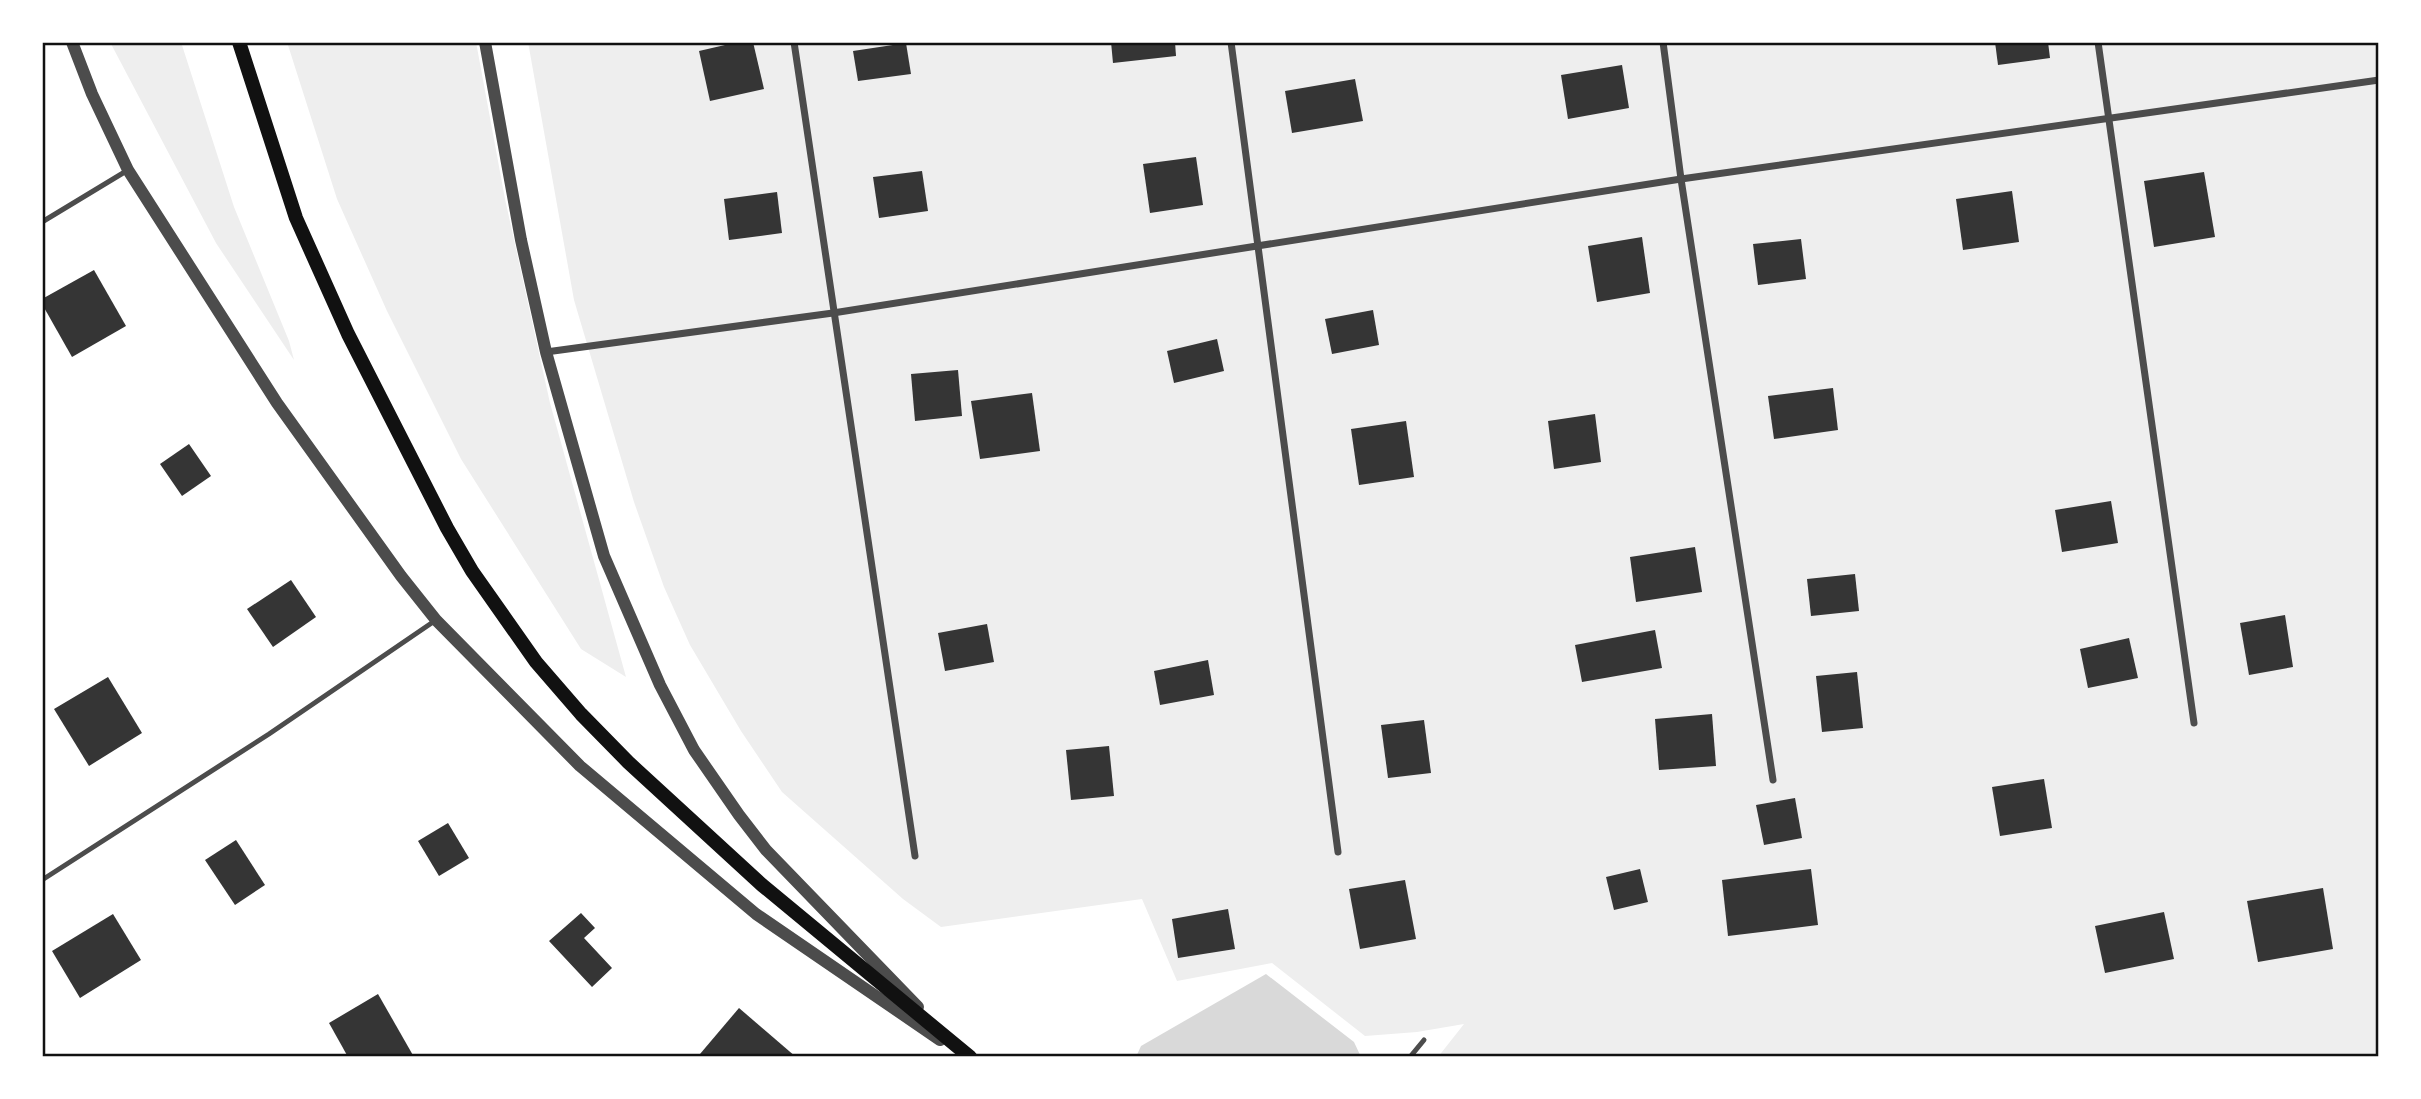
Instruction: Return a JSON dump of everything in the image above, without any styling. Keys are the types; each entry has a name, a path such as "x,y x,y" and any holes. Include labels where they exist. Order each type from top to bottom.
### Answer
{"main road":[{"path":"239,42 296,218 348,334 447,528 472,571 536,662 628,762 762,885 968,1057"}],"street":[{"path":"72,42 92,94 128,170 277,403 401,576 436,620 580,766 756,914 968,1057"},
{"path":"485,42 521,240 546,352 604,556 660,685 694,750 766,850 947,1037"},
{"path":"794,42 915,856"},
{"path":"1231,42 1338,852"},
{"path":"1663,42 1681,179 1773,780"},
{"path":"2098,42 2194,723"},
{"path":"546,352 833,313 1681,179 2379,80"}],"lane":[{"path":"42,222 128,170"},
{"path":"42,880 269,734 436,620"},
{"path":"1410,1057 1424,1040"}],"shaded area":[{"path":"110,42 181,42 234,207 289,341 294,360 216,243"},
{"path":"287,42 476,42 505,199 550,403 626,677 581,649 461,459 387,311 337,199"},
{"path":"528,42 2379,42 2379,1057 1438,1057 1464,1024 1417,1032 1365,1036 1272,963 1177,981 1142,899 941,927 903,899 782,792 741,731 690,645 664,587 634,502 574,300"},
{"path":"1266,974 1354,1042 1361,1057 1136,1057 1141,1046"}],"building":[{"path":"738,42 753,42 764,89 710,101 699,51"},
{"path":"1111,42 1175,42 1176,56 1113,63"},
{"path":"1995,42 2048,42 2050,58 1998,65"},
{"path":"906,43 911,74 858,81 853,51"},
{"path":"1622,65 1629,108 1568,119 1561,75"},
{"path":"1355,79 1363,121 1292,133 1285,91"},
{"path":"1196,157 1203,205 1150,213 1143,164"},
{"path":"922,171 928,211 879,218 873,177"},
{"path":"2204,172 2215,237 2154,247 2144,181"},
{"path":"2012,191 2019,242 1963,250 1956,199"},
{"path":"777,192 782,233 729,240 724,199"},
{"path":"1642,237 1650,293 1597,302 1588,246"},
{"path":"1801,239 1806,279 1758,285 1753,244"},
{"path":"94,270 126,326 72,357 42,304 42,299"},
{"path":"1373,310 1379,345 1332,354 1325,319"},
{"path":"1217,339 1224,371 1174,383 1167,351"},
{"path":"958,370 962,416 915,421 911,374"},
{"path":"1833,388 1838,430 1774,439 1768,396"},
{"path":"1032,393 1040,451 980,459 971,401"},
{"path":"1595,414 1601,462 1554,469 1548,421"},
{"path":"1406,421 1414,477 1359,485 1351,429"},
{"path":"189,444 211,476 182,496 160,464"},
{"path":"2111,501 2118,543 2062,552 2055,510"},
{"path":"1695,547 1702,592 1636,602 1630,557"},
{"path":"1855,574 1859,611 1811,616 1807,579"},
{"path":"291,580 316,617 273,647 247,609"},
{"path":"2285,615 2293,667 2249,675 2240,623"},
{"path":"987,624 994,662 945,671 938,633"},
{"path":"1655,630 1662,668 1582,682 1575,645"},
{"path":"2129,638 2138,678 2088,688 2080,649"},
{"path":"1208,660 1214,695 1160,705 1154,671"},
{"path":"1857,672 1863,728 1822,732 1816,676"},
{"path":"108,677 142,733 89,766 54,709"},
{"path":"1712,714 1716,766 1659,770 1655,719"},
{"path":"1424,720 1431,773 1388,778 1381,725"},
{"path":"1109,746 1114,796 1071,800 1066,750"},
{"path":"2044,779 2052,828 2000,836 1992,787"},
{"path":"1795,798 1802,838 1764,845 1756,805"},
{"path":"448,823 469,858 439,876 418,841"},
{"path":"236,840 265,885 235,905 205,860"},
{"path":"1640,869 1648,902 1614,910 1606,877"},
{"path":"1811,869 1818,925 1728,936 1722,880"},
{"path":"1405,880 1416,939 1360,949 1349,889"},
{"path":"2323,888 2333,949 2258,962 2247,901"},
{"path":"1228,909 1235,949 1178,958 1172,919"},
{"path":"2164,912 2174,959 2105,973 2095,926"},
{"path":"581,913 595,928 584,938 612,968 592,987 549,941"},
{"path":"113,914 141,960 80,998 52,951"},
{"path":"378,994 414,1057 348,1057 329,1023"},
{"path":"739,1008 796,1057 704,1057 700,1054"}]}
